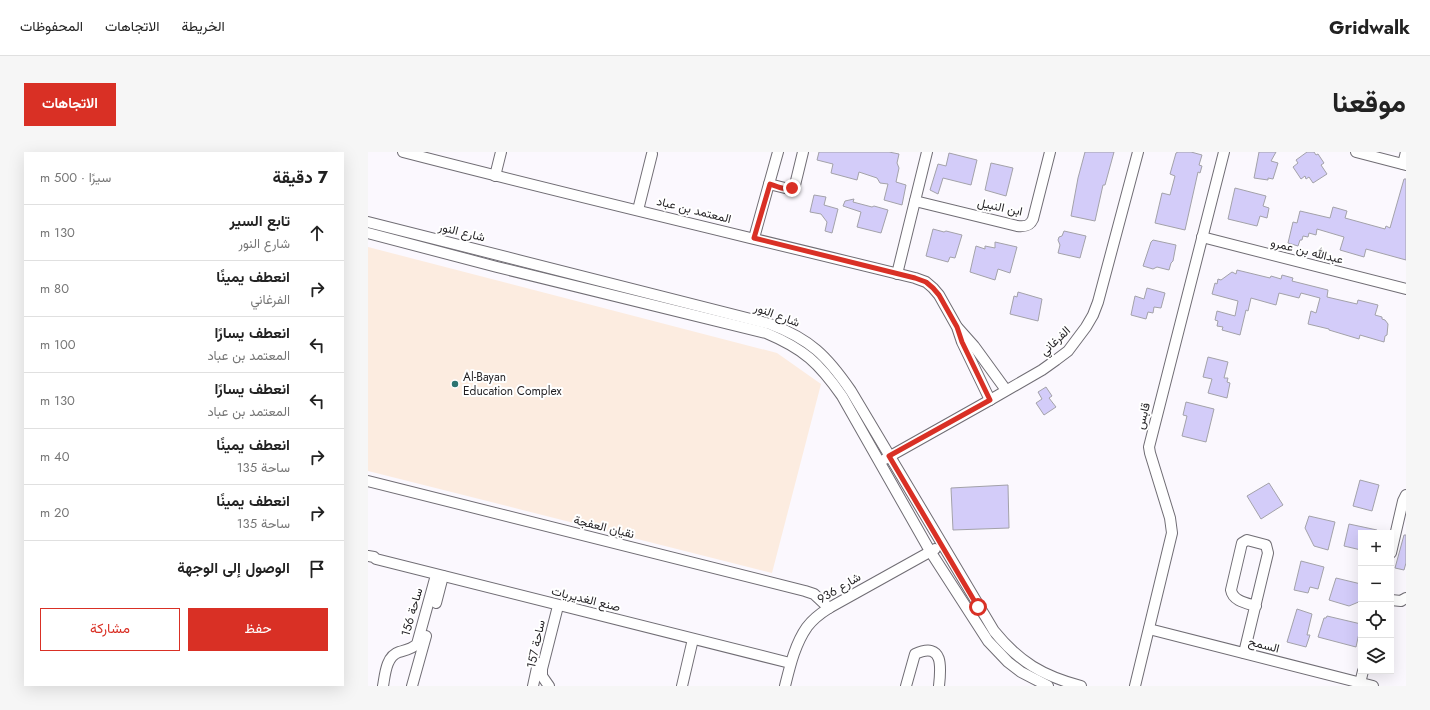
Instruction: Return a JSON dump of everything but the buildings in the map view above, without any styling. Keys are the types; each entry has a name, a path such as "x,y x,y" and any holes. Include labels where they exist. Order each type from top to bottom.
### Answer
{"street":[{"name":"المعتمد بن عباد","path":"403,152 495,176 754,238 926,282 939,295 957,327 962,342 990,400"},
{"path":"495,176 502,152"},
{"path":"754,238 778,152"},
{"path":"770,184 785,189 792,188 796,181 802,152"},
{"path":"897,274 927,152"},
{"name":"ابن النبيل","path":"915,201 1018,226 1028,226 1033,219 1050,152"},
{"name":"الفرغاني","path":"880,462 1042,370 1068,351 1093,315 1104,283 1138,152"},
{"name":"قابس","path":"1135,686 1172,533 1170,518 1151,459 1149,447 1224,152"},
{"path":"1356,152 1404,164 1406,152"},
{"path":"638,210 649,153"},
{"name":"شارع النور","path":"368,222 770,324 801,338 822,354 836,369 851,391 986,620 1004,644 1036,670 1062,683 1081,686"},
{"name":"شارع النور","path":"368,233 766,333 787,342 815,362 827,375 842,396 930,551 997,652 1021,672 1048,686"},
{"name":"عبدالله بن عمرو","path":"1202,238 1406,289"},
{"path":"580,287 582,276"},
{"name":"المعتمد بن عباد","path":"957,327 974,346 1006,390"},
{"name":"نقيان العفجة","path":"368,481 805,591 814,594 828,608"},
{"path":"1394,540 1403,501 1406,495"},
{"path":"1244,653 1256,606 1268,550 1266,545 1247,540 1242,543 1231,590 1235,598 1256,606"},
{"name":"شارع 936","path":"785,686 790,664 798,643 807,627 828,608 942,545"},
{"name":"صنع الغديريات","path":"371,558 790,664"},
{"name":"ساحة 156","path":"383,686 391,657 395,654 411,649 417,644 440,576"},
{"name":"ساحة 156","path":"412,686 440,576"},
{"path":"1394,600 1401,601 1406,598"},
{"name":"ساحة 157","path":"548,686 542,676 542,669 555,605"},
{"name":"ساحة 157","path":"532,686 555,605"},
{"name":"السمح","path":"1149,629 1373,686"},
{"path":"682,686 696,640"},
{"path":"688,686 696,640"},
{"path":"906,686 915,654 927,650 938,656 941,662 939,686"},
{"path":"403,651 412,656 418,665"},
{"path":"933,686 937,671 940,669"},
{"path":"1360,683 1362,674"},
{"path":"543,686 548,686"}],"shaded area":[{"path":"368,247 777,353 821,384 772,573 368,471"}],"place":[{"name":"Al-Bayan Education Complex","path":"455,384"}],"route":[{"path":"792,188 785,189 770,184 754,238 926,282 939,295 957,327 962,342 990,400 889,456 978,607"}]}
